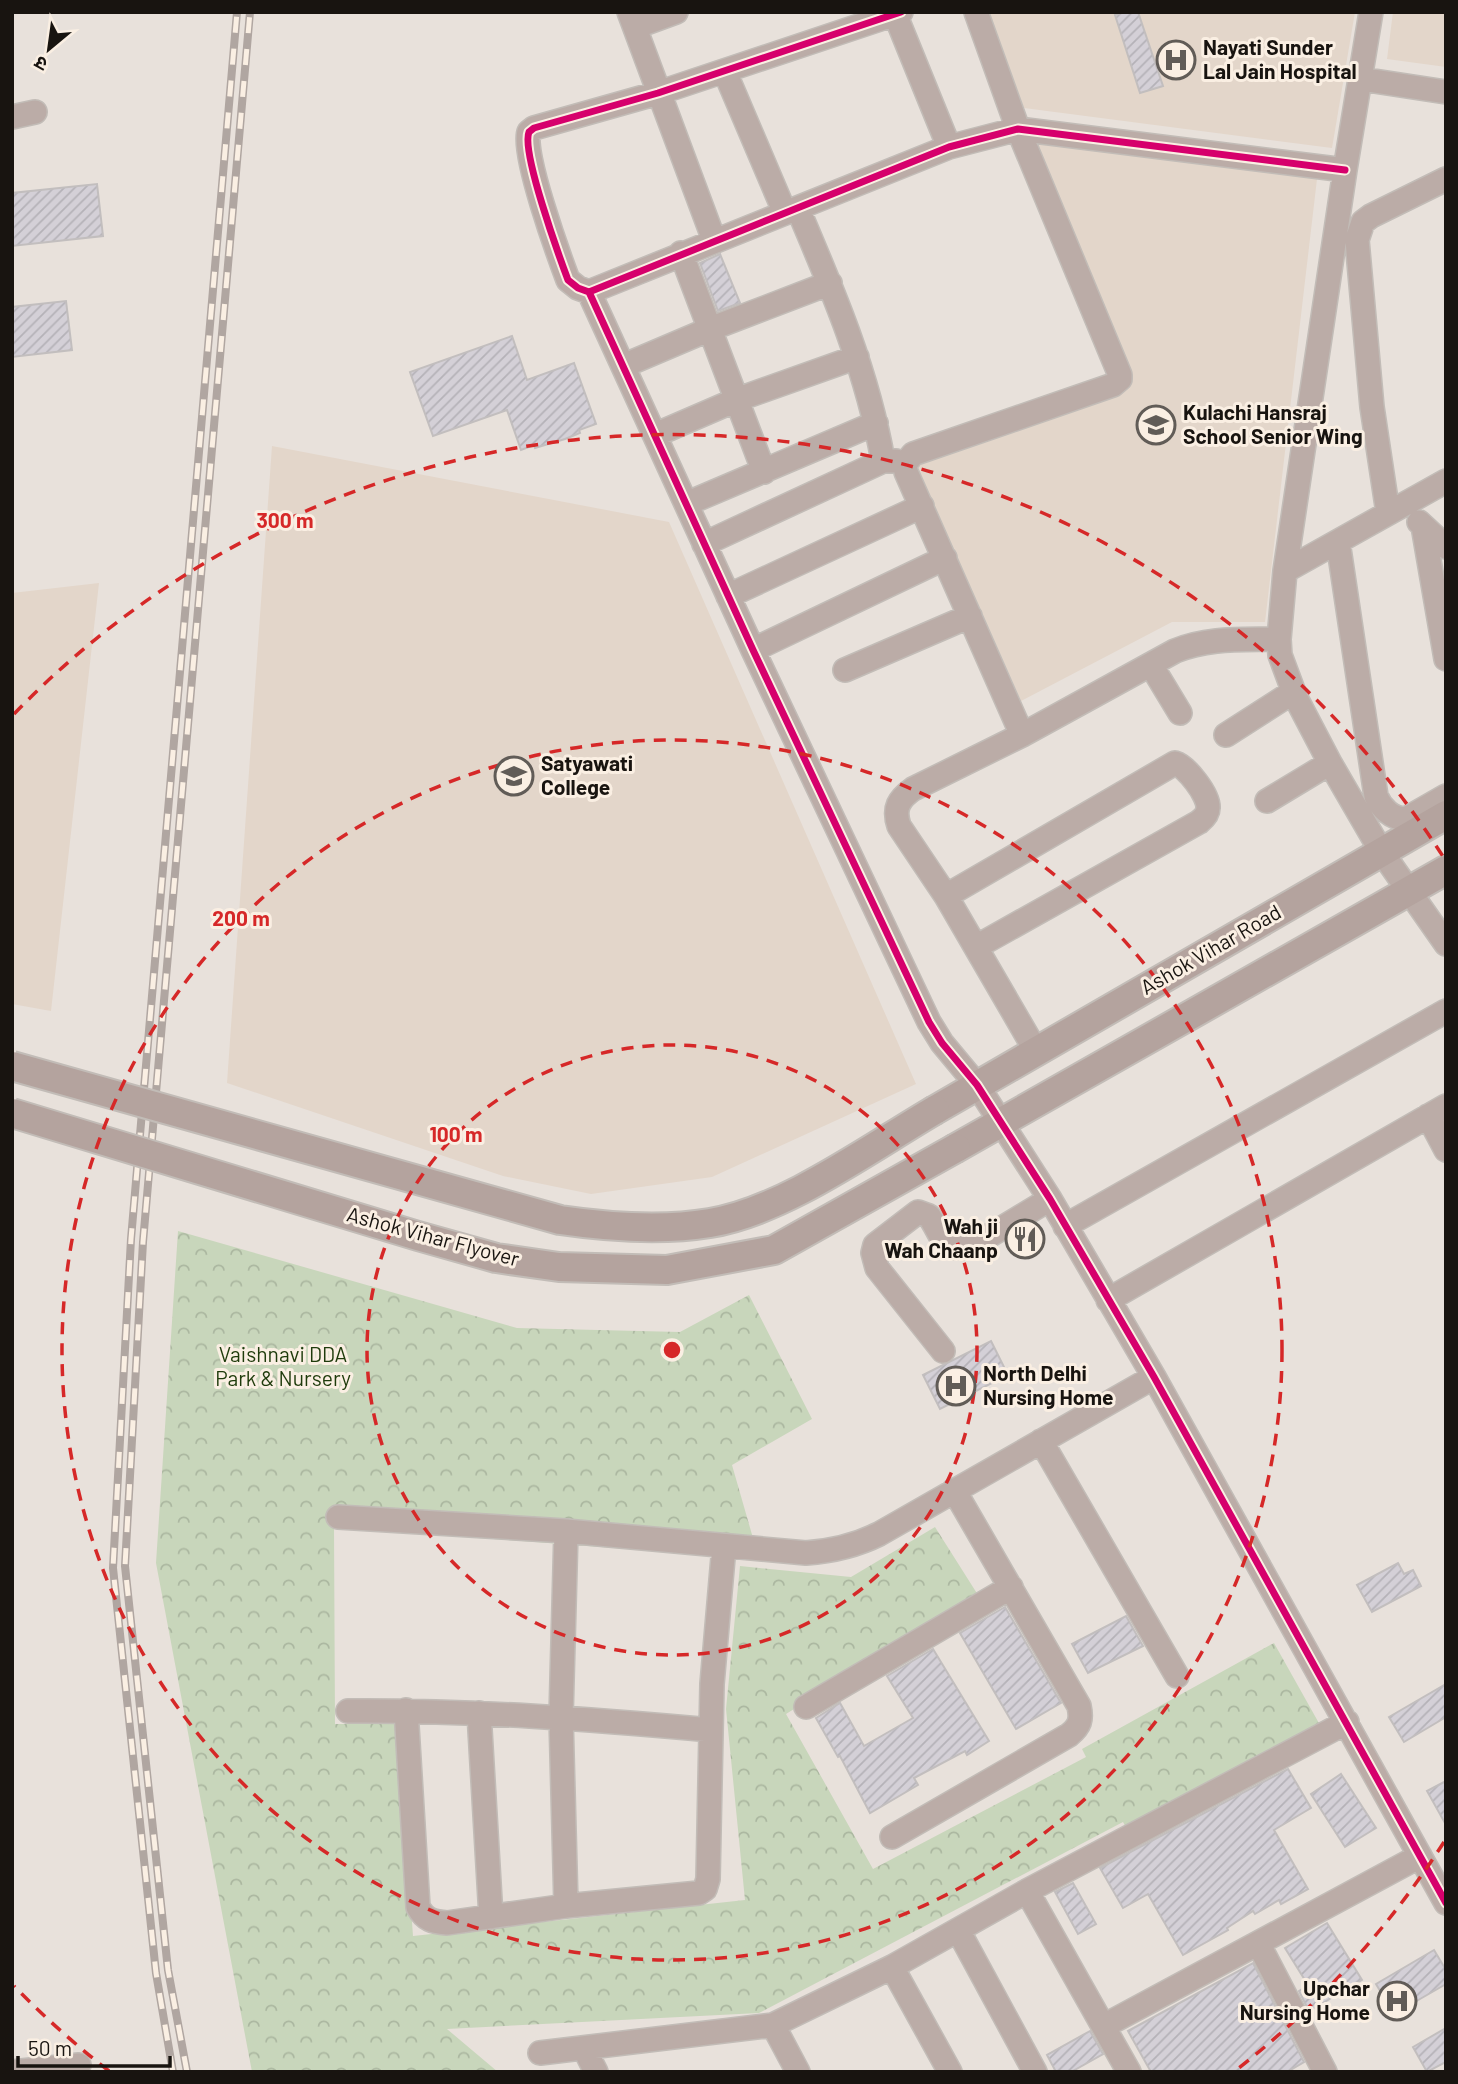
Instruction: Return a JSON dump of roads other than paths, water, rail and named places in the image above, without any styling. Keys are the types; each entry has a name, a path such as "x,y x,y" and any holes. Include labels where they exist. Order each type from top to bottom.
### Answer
{"main road":[{"name":"Ashok Vihar Road","path":"977,1085 1446,815"},
{"path":"1001,1122 1446,870"},
{"path":"12,1066 560,1220 626,1226 711,1223 770,1204 799,1190 977,1085"},
{"name":"Ashok Vihar Flyover","path":"12,1113 496,1258 559,1268 667,1270 774,1250 1001,1122"}],"street":[{"path":"676,12 632,20 714,240"},
{"path":"704,544 914,454 1113,385 1120,379 1018,129 976,12"},
{"path":"1371,12 1285,571 1280,655 1293,692 1330,763 1381,851 1446,944"},
{"path":"949,147 898,13 725,72 534,128 527,136 538,188 568,280 589,292 949,147 1018,129 1345,170"},
{"path":"725,72 791,211 830,284 857,357 876,423 894,462 906,472 922,506 1022,735"},
{"path":"1361,79 1446,92"},
{"path":"12,117 35,112"},
{"path":"1446,179 1371,216 1363,222 1357,240 1372,407 1394,510 1423,526 1446,547"},
{"path":"681,253 764,472"},
{"path":"623,366 710,329 830,284"},
{"path":"589,292 753,650 929,1022 942,1043 977,1085 1050,1199 1154,1377 1446,1903"},
{"path":"654,435 737,400 857,357"},
{"path":"686,505 876,423"},
{"path":"1285,571 1446,481"},
{"path":"728,596 922,506"},
{"path":"1423,526 1446,659"},
{"path":"1338,542 1376,796 1385,810 1399,819 1406,819 1446,796"},
{"path":"753,650 945,558"},
{"path":"845,670 970,616"},
{"path":"1036,1051 946,897 899,826 897,806 902,796 1194,643 1209,640 1279,639"},
{"path":"1151,664 1180,713"},
{"path":"1226,736 1293,692"},
{"path":"946,897 1175,763 1189,771 1208,801 1209,810 1199,822 976,947"},
{"path":"1267,800 1330,763"},
{"path":"1065,1226 1446,1010"},
{"path":"1108,1300 1437,1111 1446,1150"},
{"path":"943,1352 877,1268 873,1253 875,1245 918,1212 929,1216 942,1241 962,1250 1050,1199"},
{"path":"338,1517 566,1531 806,1553 855,1546 1154,1377"},
{"path":"1041,1441 1177,1676"},
{"path":"892,1837 1069,1735 1079,1727 1081,1719 1079,1706 954,1490"},
{"path":"566,1531 561,1717 566,1906"},
{"path":"406,1710 418,1907 422,1915 429,1920 437,1922 491,1917 566,1906 699,1893 705,1889 708,1879 712,1684 724,1546"},
{"path":"806,1707 1011,1587"},
{"path":"348,1710 561,1717 711,1730"},
{"path":"480,1713 491,1917"},
{"path":"540,2053 773,2025 892,1967 1027,1891 1346,1722"},
{"path":"1104,2026 1420,1856"},
{"path":"1027,1891 1129,2072"},
{"path":"958,1930 1035,2072"},
{"path":"1258,1943 1325,2072"},
{"path":"892,1967 950,2072"},
{"path":"773,2025 798,2072"},
{"path":"584,2048 596,2072"},
{"path":"12,2072 79,2065"}],"railway":[{"path":"173,2072 156,1973 113,1568 131,1239 237,12"},
{"path":"187,2072 168,1970 125,1566 143,1242 250,12"}],"place":[{"name":"Nayati Sunder Lal Jain Hospital","path":"1176,60"},
{"name":"Kulachi Hansraj School Senior Wing","path":"1156,425"},
{"name":"Satyawati College","path":"514,776"},
{"name":"Wah ji Wah Chaanp","path":"1025,1239"},
{"name":"North Delhi Nursing Home","path":"956,1386"},
{"name":"Upchar Nursing Home","path":"1397,2001"}],"park label":[{"name":"Vaishnavi DDA Park & Nursery","path":"283,1367"}]}
